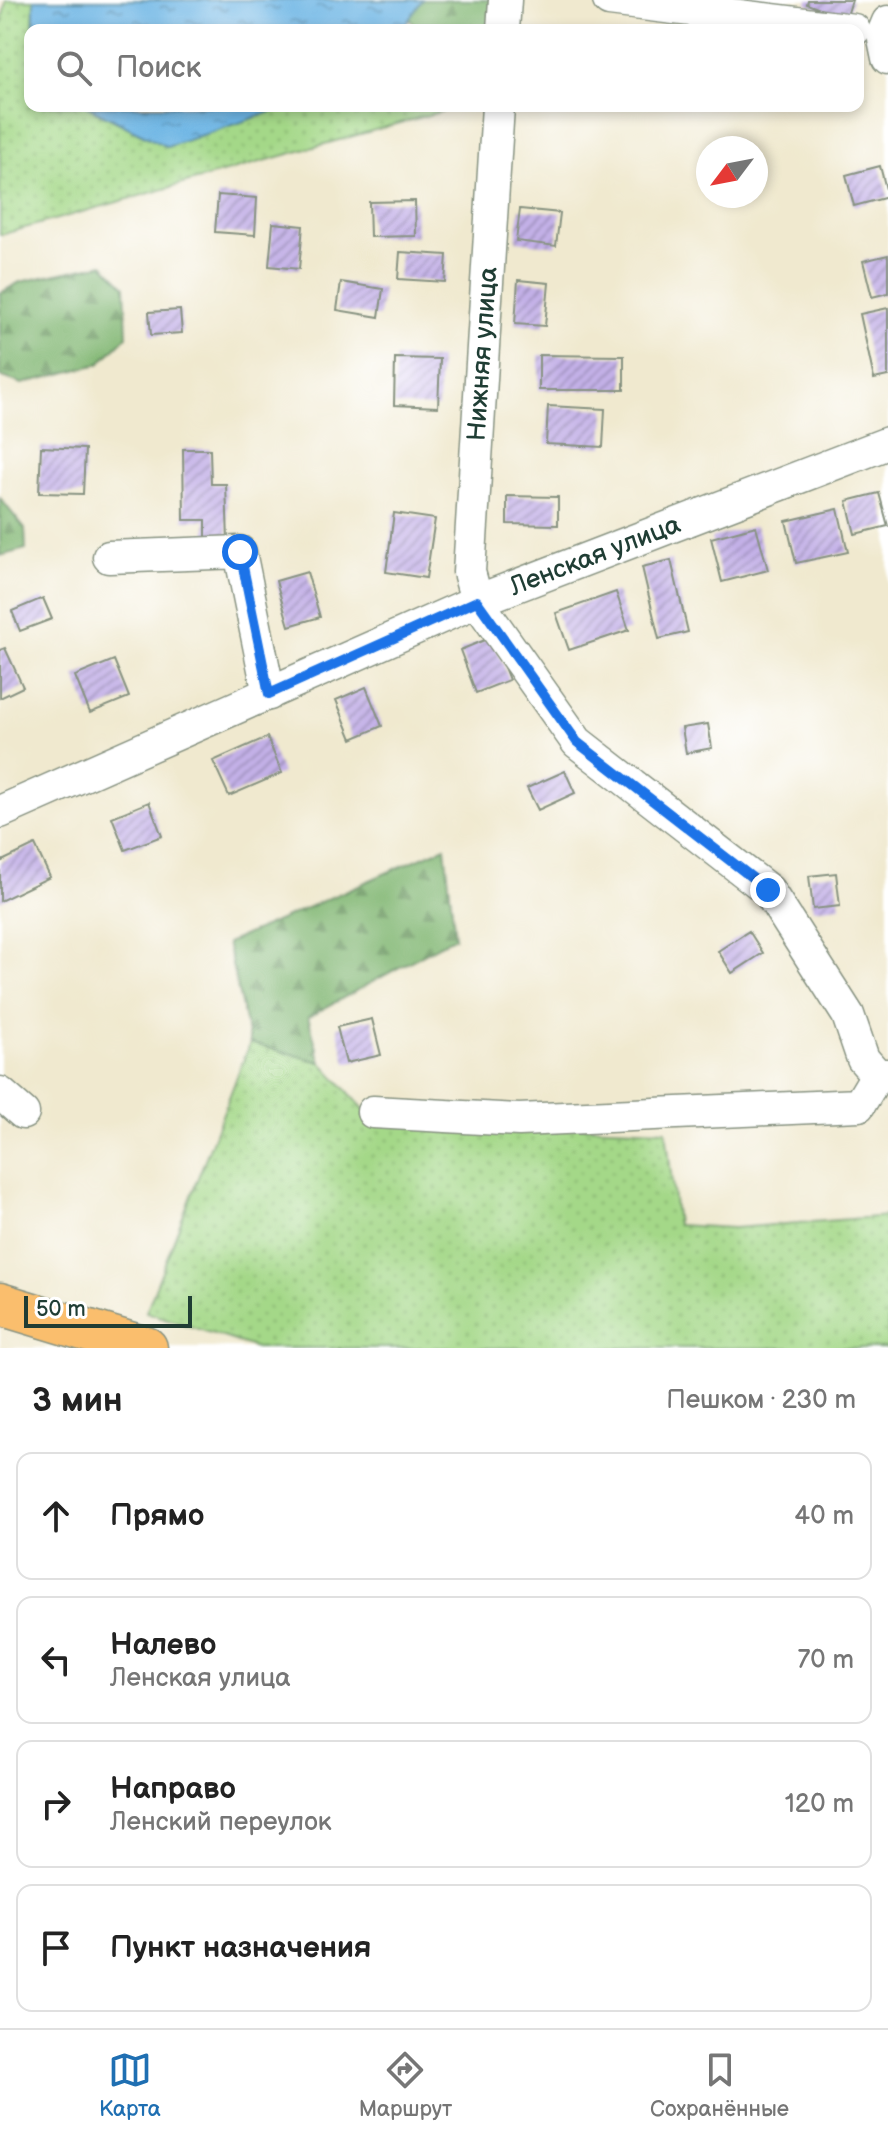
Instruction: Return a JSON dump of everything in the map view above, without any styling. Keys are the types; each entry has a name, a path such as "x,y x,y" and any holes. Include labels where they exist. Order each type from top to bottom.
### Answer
{"main road":[{"path":"0,1304 146,1348"}],"street":[{"path":"503,24 505,0"},
{"path":"609,0 791,24"},
{"name":"Нижняя улица","path":"477,601 469,572 498,112"},
{"name":"Ленская улица","path":"0,812 477,601 888,443"},
{"path":"109,557 240,552 269,694"},
{"path":"373,1112 519,1120 859,1105 882,1075 863,1059 848,1015 768,890 577,742 477,601"}],"green space":[{"path":"6,0 34,0 33,24 24,24 24,112 98,112 167,147 271,112 440,112 0,235 0,34"},
{"path":"422,0 497,0 496,24 414,24 409,19"},
{"path":"103,264 125,286 127,336 99,364 22,384 0,376 0,293 20,282"},
{"path":"0,498 25,529 26,549 0,556"},
{"path":"445,847 455,937 308,1017 321,1062 250,1043 227,943"},
{"path":"250,1043 321,1062 374,1120 666,1130 677,1225 734,1228 888,1216 888,1348 256,1348 146,1312"}],"water":[{"path":"34,0 422,0 406,24 34,24"},
{"path":"98,112 271,112 167,147"}],"building":[{"path":"808,0 852,0 846,19 807,4"},
{"path":"880,166 888,197 854,206 846,175"},
{"path":"218,195 257,198 255,235 215,232"},
{"path":"415,201 416,236 370,237 369,202"},
{"path":"520,209 560,213 556,246 516,241"},
{"path":"273,223 303,226 299,269 269,266"},
{"path":"400,252 447,255 445,282 398,279"},
{"path":"888,255 888,293 872,297 863,261"},
{"path":"518,280 549,283 545,326 515,324"},
{"path":"341,282 383,289 379,317 337,310"},
{"path":"888,308 888,376 874,379 860,314"},
{"path":"180,310 182,333 151,335 149,312"},
{"path":"539,355 624,356 624,390 539,390"},
{"path":"395,358 440,359 438,407 394,405"},
{"path":"548,406 605,409 603,447 546,444"},
{"path":"41,447 85,449 83,494 39,493"},
{"path":"183,449 210,449 211,484 226,484 228,541 206,541 206,520 184,520"},
{"path":"879,493 888,526 855,534 847,501"},
{"path":"507,496 558,497 558,525 507,524"},
{"path":"838,509 848,552 796,563 786,521"},
{"path":"394,513 435,519 426,578 386,572"},
{"path":"756,526 768,570 722,582 711,538"},
{"path":"671,560 688,632 659,639 642,567"},
{"path":"307,572 320,617 289,626 276,581"},
{"path":"616,592 629,630 569,650 556,613"},
{"path":"43,598 52,619 20,631 12,611"},
{"path":"492,637 509,680 476,693 460,650"},
{"path":"5,648 23,687 0,698 0,650"},
{"path":"114,660 129,697 90,713 75,676"},
{"path":"366,687 382,726 352,739 336,700"},
{"path":"708,724 712,748 686,753 682,728"},
{"path":"267,737 282,773 229,796 213,761"},
{"path":"565,771 575,793 538,810 527,788"},
{"path":"149,802 162,836 125,850 112,817"},
{"path":"35,845 50,877 0,901 0,862"},
{"path":"836,873 840,906 813,909 809,876"},
{"path":"749,931 763,953 732,973 718,951"},
{"path":"372,1019 381,1055 346,1063 337,1027"}],"route":[{"path":"240,552 269,694 477,601 577,742 768,890"}]}
